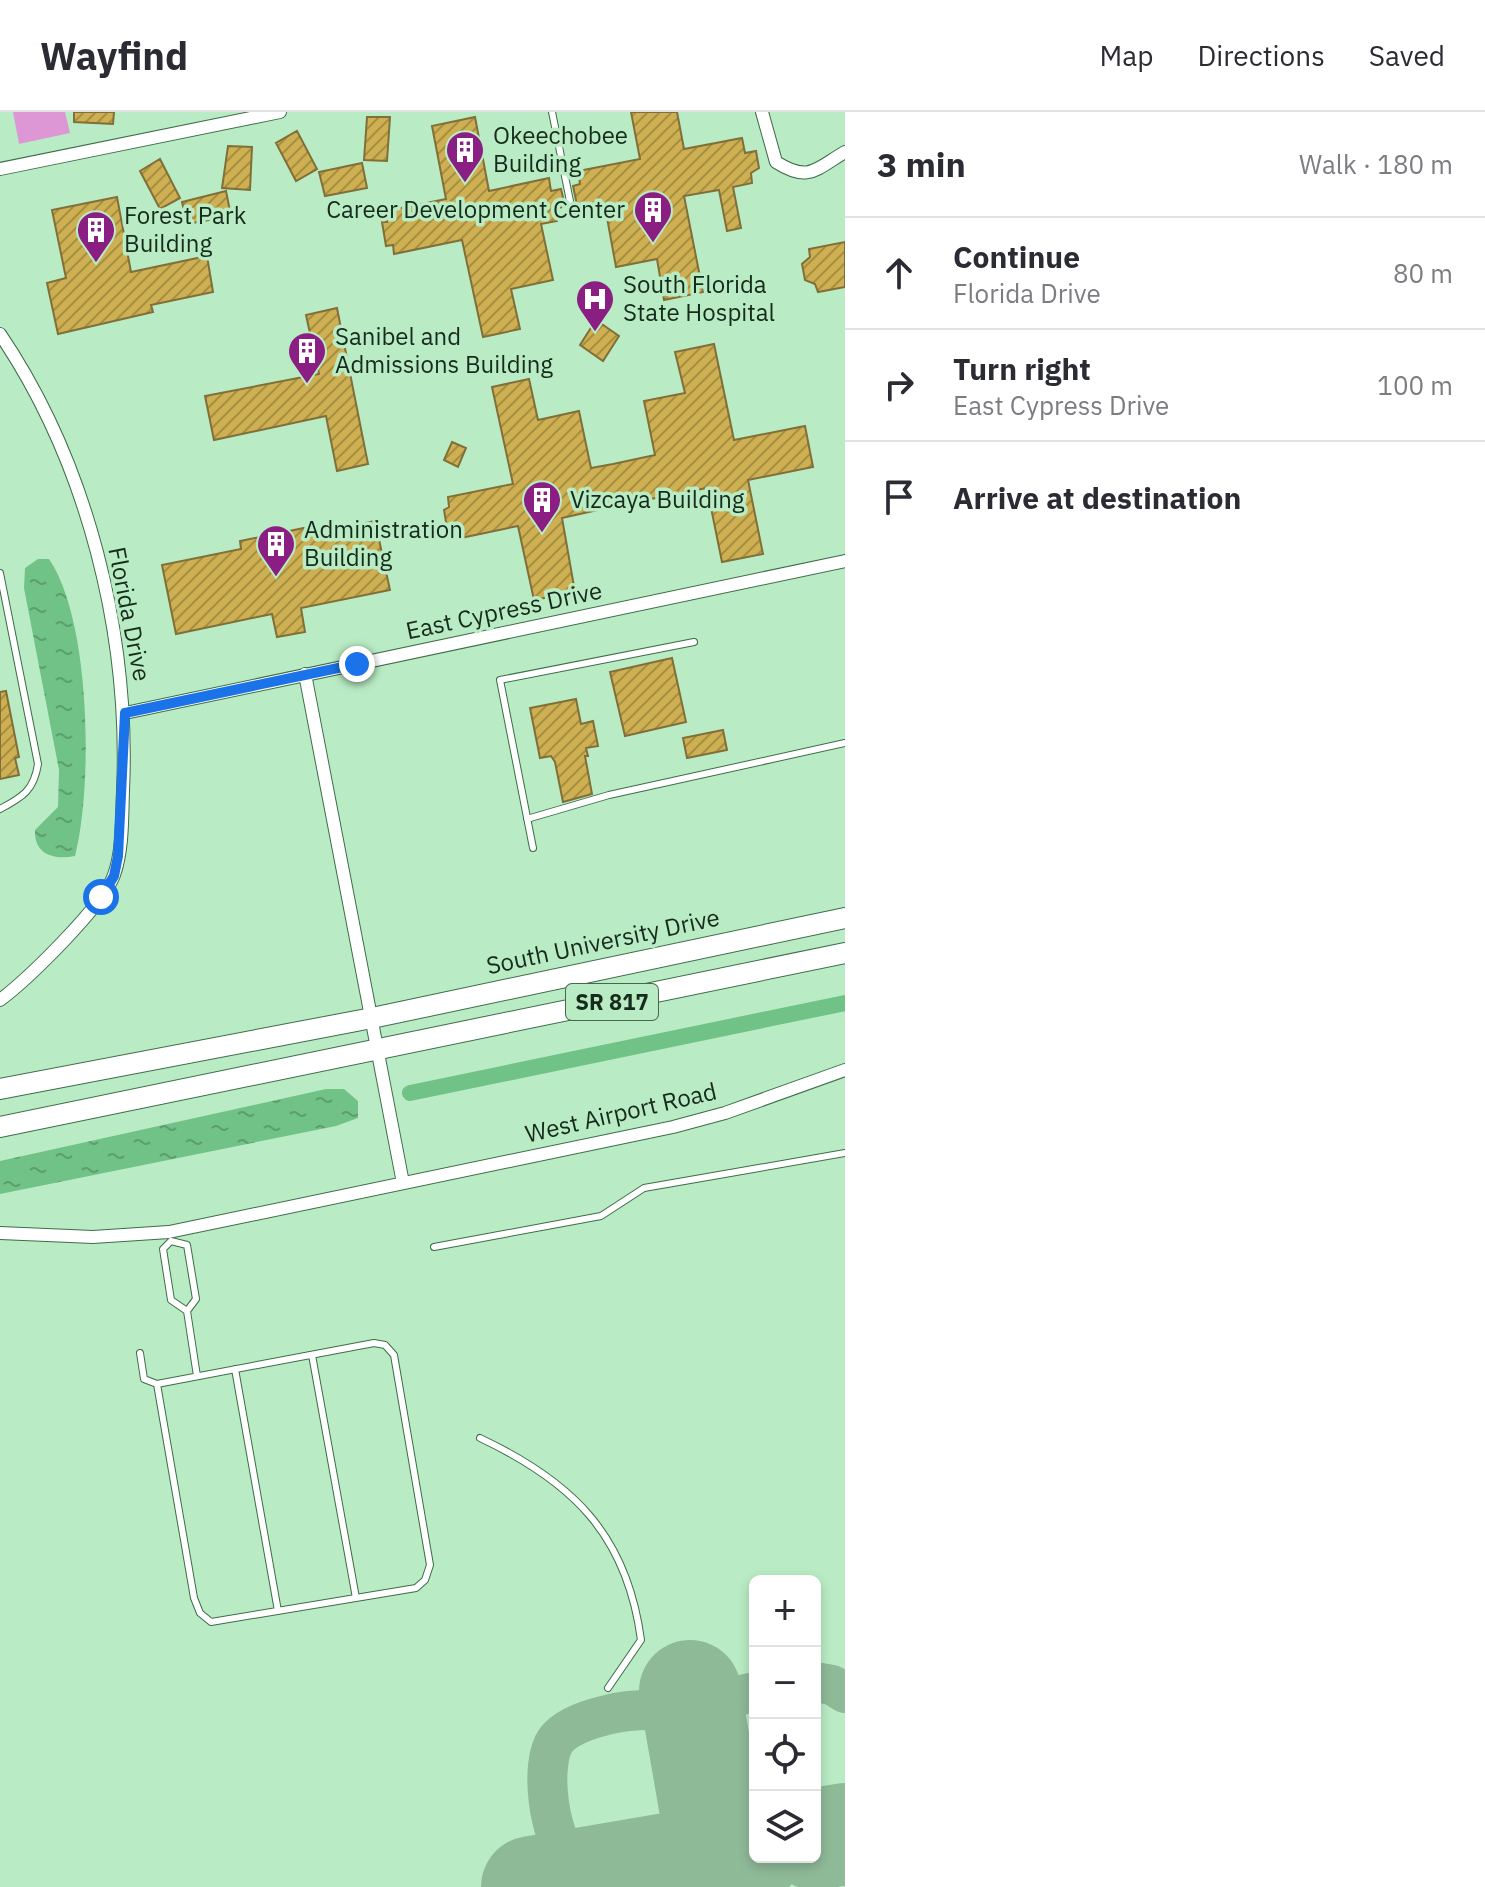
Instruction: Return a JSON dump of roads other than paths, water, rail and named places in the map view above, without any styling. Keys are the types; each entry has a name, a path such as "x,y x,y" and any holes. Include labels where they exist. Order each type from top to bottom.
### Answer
{"main road":[{"name":"South University Drive","path":"0,1089 372,1018 845,918"},
{"name":"SR 817","path":"0,1127 845,953"}],"street":[{"path":"0,169 228,117 280,112"},
{"path":"762,112 776,162 789,170 816,172 845,152"},
{"name":"Florida Drive","path":"0,334 26,379 63,458 94,542 109,608 125,713 118,856 114,876 87,913 40,966 0,1000"},
{"name":"East Cypress Drive","path":"125,713 845,561"},
{"path":"305,674 403,1183"},
{"name":"West Airport Road","path":"0,1233 170,1237 403,1183 673,1127 725,1113 845,1070"}],"lane":[{"path":"552,112 573,216"},
{"path":"0,573 38,764 35,782 27,795 0,809"},
{"path":"533,848 500,680 694,642"},
{"path":"527,819 609,795 845,743"},
{"path":"434,1247 601,1216 644,1188 845,1153"},
{"path":"187,1311 171,1300 163,1249 170,1237 187,1245 196,1299 187,1311 197,1376"},
{"path":"140,1353 144,1379 157,1384 374,1343 385,1345 394,1355 430,1565 425,1580 416,1588 211,1622 200,1613 194,1598 157,1384"},
{"path":"312,1355 356,1598"},
{"path":"235,1369 278,1611"},
{"path":"480,1438 529,1461 584,1507 621,1562 637,1607 641,1640 608,1688"}],"water":[{"path":"38,559 49,559 63,586 80,661 86,747 84,789 75,856 67,857 53,856 42,850 35,830 58,807 59,770 24,588 25,568"},
{"path":"326,1089 344,1089 358,1101 358,1118 336,1126 0,1194 0,1161"}],"waterway":[{"path":"410,1093 845,1003"}],"place":[{"name":"Okeechobee Building","path":"465,184"},
{"name":"Career Development Center","path":"653,244"},
{"name":"Forest Park Building","path":"96,264"},
{"name":"South Florida State Hospital","path":"595,333"},
{"name":"Sanibel and Admissions Building","path":"307,385"},
{"name":"Vizcaya Building","path":"542,534"},
{"name":"Administration Building","path":"276,578"}]}
